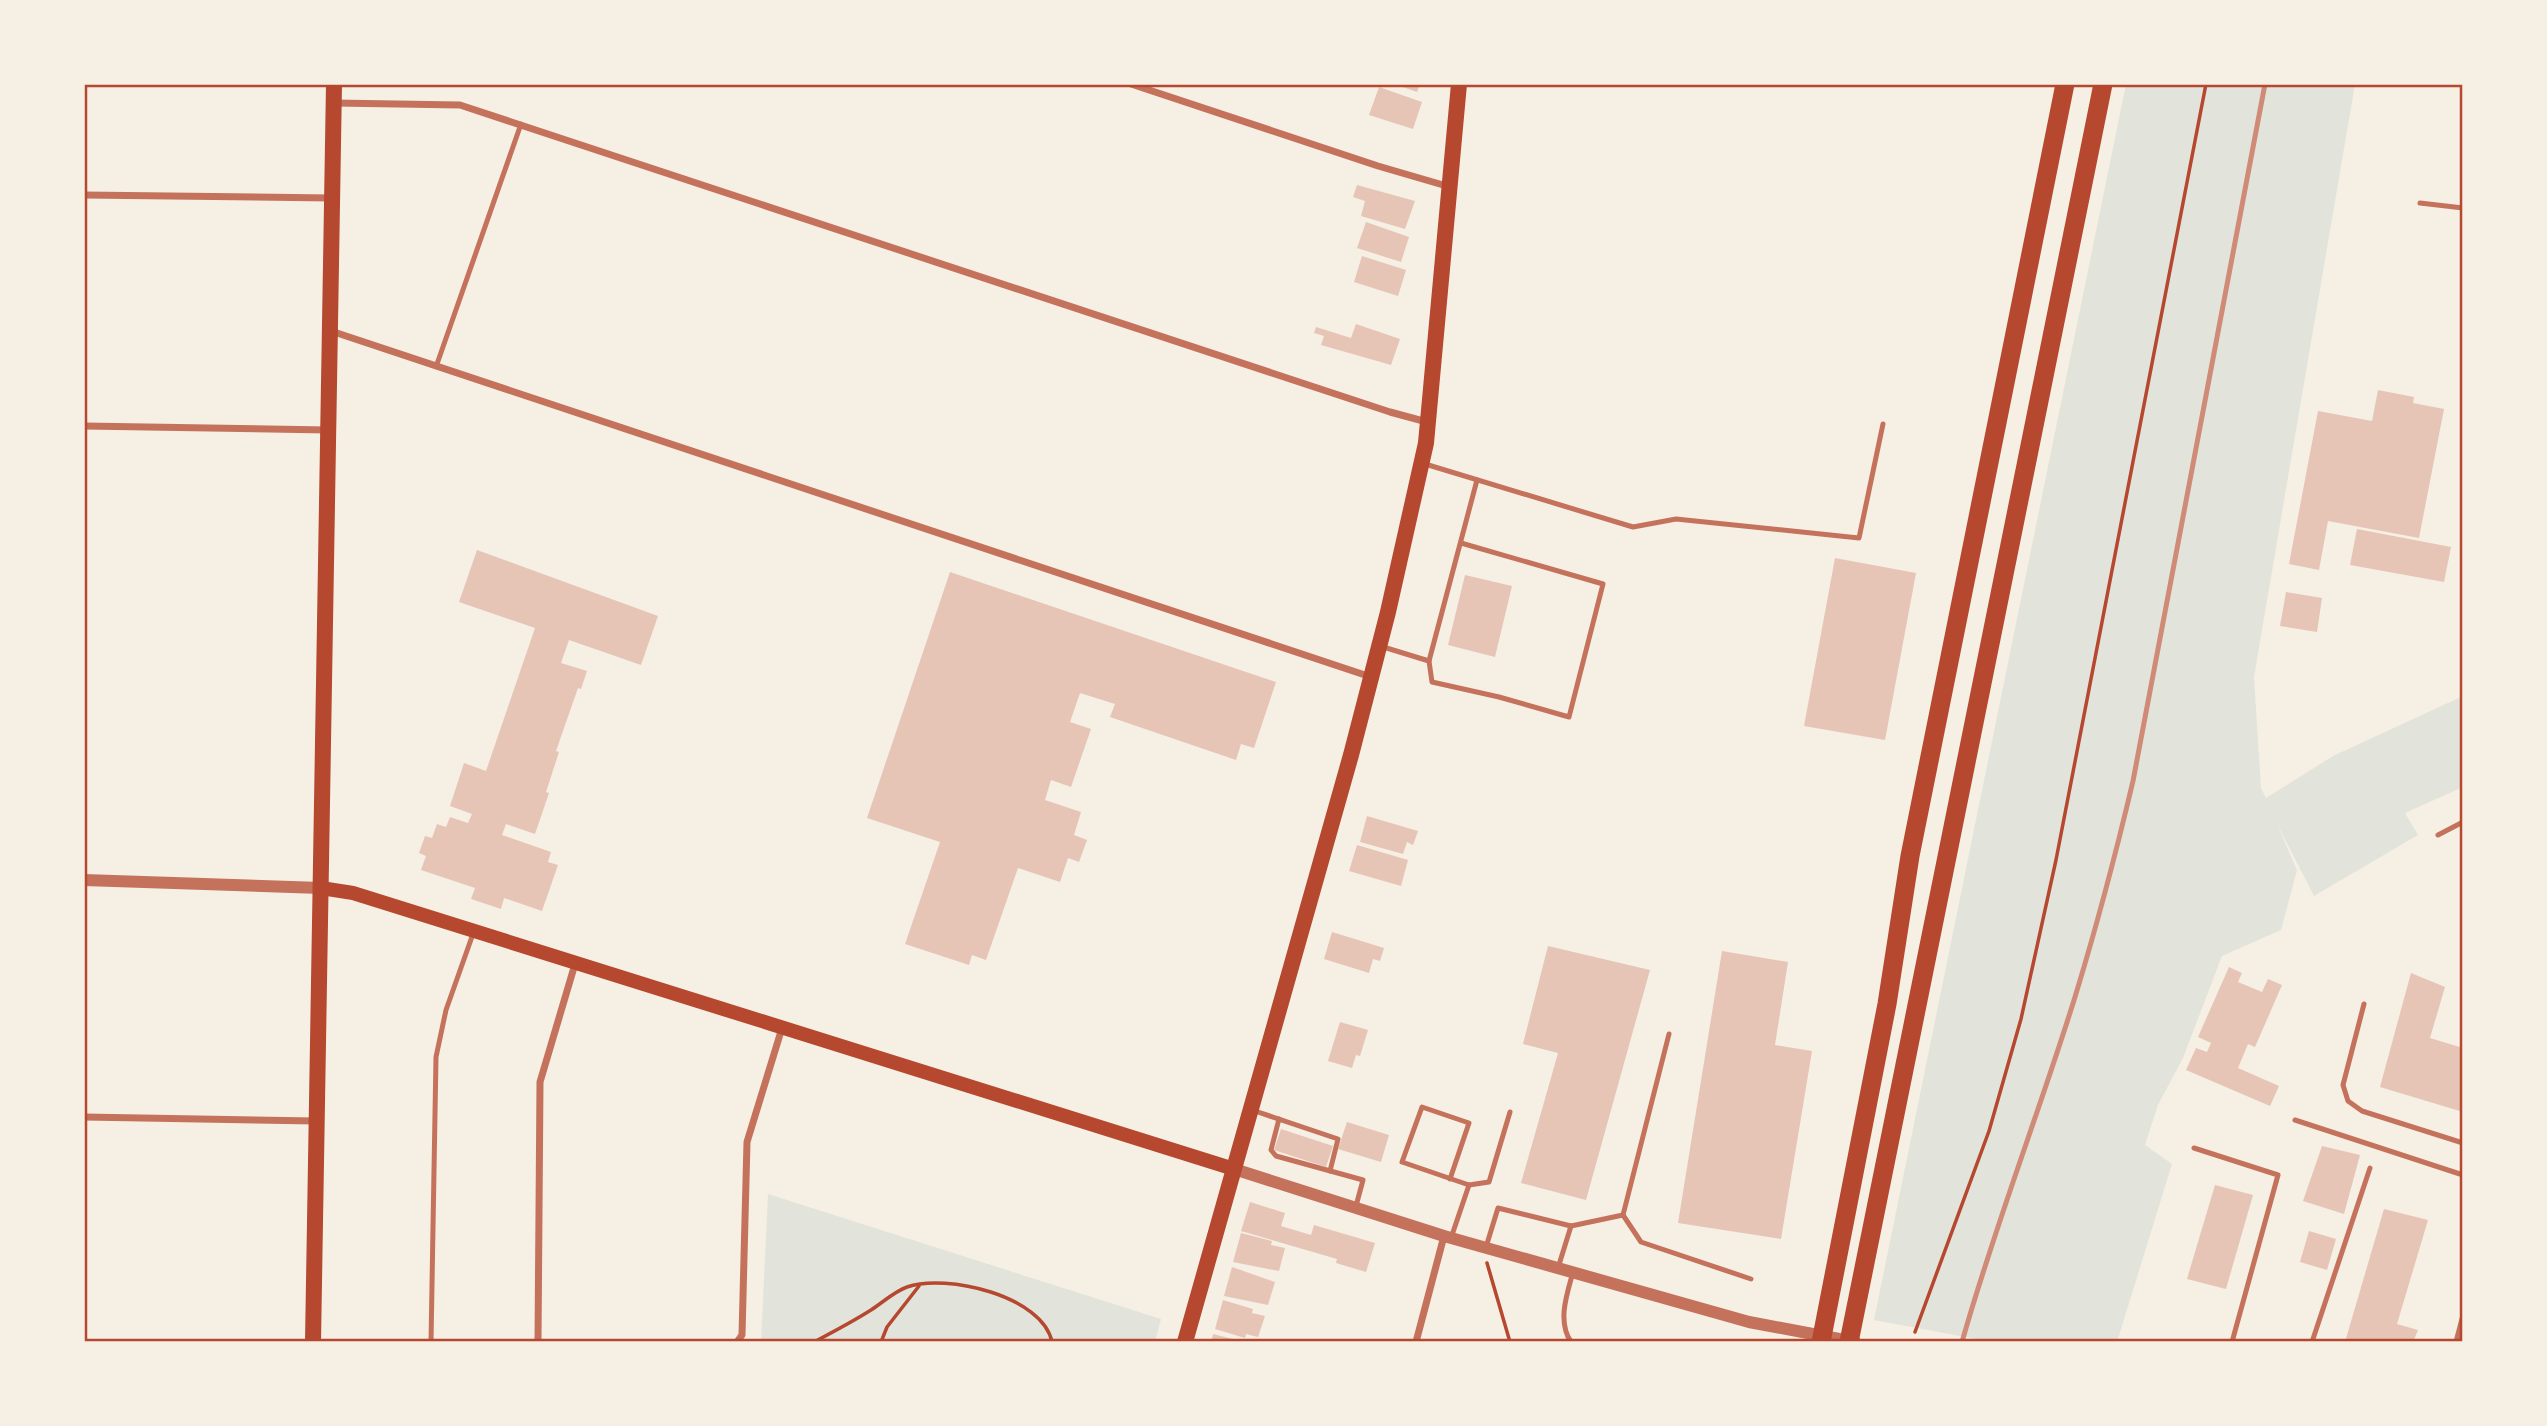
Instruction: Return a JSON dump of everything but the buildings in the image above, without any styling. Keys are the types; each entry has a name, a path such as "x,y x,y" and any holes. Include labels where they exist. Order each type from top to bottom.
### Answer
{"highway":[{"path":"1821,1342 1884,1017 1937,715 2065,84"},
{"path":"1849,1342 2103,84"}],"main road":[{"path":"313,1342 334,84"},
{"path":"1185,1342 1371,677 1422,463 1459,84"},
{"path":"321,888 353,893 1234,1169"}],"street":[{"path":"1131,84 1378,166 1450,187"},
{"path":"334,103 460,105 1427,422"},
{"path":"84,195 331,198"},
{"path":"331,331 437,364 1028,565 1371,677"},
{"path":"84,426 328,430"},
{"path":"84,880 321,888"},
{"path":"538,1342 540,1082 575,964"},
{"path":"737,1342 742,1335 747,1142 782,1028"},
{"path":"84,1117 317,1121"},
{"path":"1234,1169 1447,1237 1749,1322 1855,1342"},
{"path":"1416,1342 1447,1237"},
{"path":"2456,1342 2463,1319"}],"lane":[{"path":"437,364 521,124"},
{"path":"2420,203 2463,208"},
{"path":"1422,463 1633,527 1676,519 1859,538 1884,424"},
{"path":"1461,543 1603,584 1569,717 1432,682 1429,661 1477,480"},
{"path":"1379,646 1429,661"},
{"path":"2438,835 2463,822"},
{"path":"430,1342 436,1057 446,1010 474,931"},
{"path":"2364,1004 2343,1085 2348,1101 2362,1111 2463,1143"},
{"path":"1670,1034 1623,1215 1641,1242 1751,1279"},
{"path":"1450,1179 1469,1123 1422,1107 1402,1162 1450,1179 1469,1185 1489,1182 1510,1112"},
{"path":"1251,1109 1338,1139 1330,1171"},
{"path":"1279,1119 1271,1150 1276,1156 1363,1180 1355,1208"},
{"path":"2295,1120 2463,1175"},
{"path":"2194,1148 2278,1175 2232,1342"},
{"path":"2312,1342 2370,1168"},
{"path":"1447,1237 1469,1185"},
{"path":"1484,1247 1498,1208 1570,1226 1623,1215"},
{"path":"1558,1268 1570,1226"},
{"path":"1571,1342 1565,1333 1564,1320 1573,1272"}],"path":[{"path":"1915,1332 1989,1131 2021,1020 2056,860 2206,84"},
{"path":"1484,1247 1510,1342"},
{"path":"814,1342 907,1287 950,1283 1002,1295 1028,1309 1051,1334 1052,1342"},
{"path":"881,1342 887,1326 919,1286"}],"shaded area":[{"path":"2126,84 2355,84 2254,677 2261,788 2266,798 2333,756 2463,696 2463,787 2405,813 2418,835 2314,896 2277,824 2297,870 2281,930 2222,956 2183,1058 2158,1105 2145,1145 2172,1164 2117,1342 1992,1342 1874,1320"},
{"path":"768,1194 1161,1319 1155,1342 761,1342"}],"railway":[{"path":"1962,1342 2075,997 2127,808 2265,84"}]}
